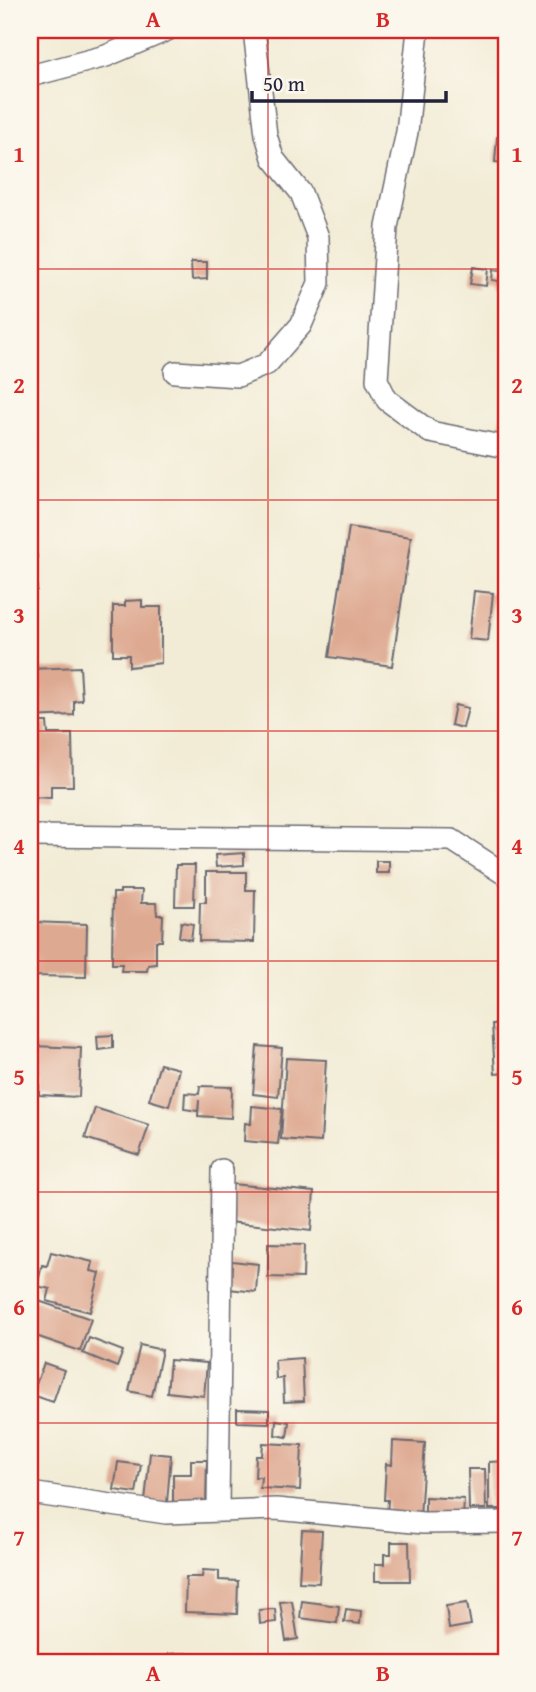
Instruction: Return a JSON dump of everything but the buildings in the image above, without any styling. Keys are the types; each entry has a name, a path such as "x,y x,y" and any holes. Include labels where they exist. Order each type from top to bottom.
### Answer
{"street":[{"path":"30,76 106,56 167,30"},
{"path":"175,372 238,376 267,364 301,325 319,283 318,237 301,193 273,158 265,135 254,30"},
{"path":"418,30 407,132 387,227 377,380 387,400 430,432 506,447"},
{"path":"30,836 452,840 506,875"},
{"path":"218,1510 222,1170"},
{"path":"30,1493 154,1512 276,1509 423,1523 506,1522"}]}
